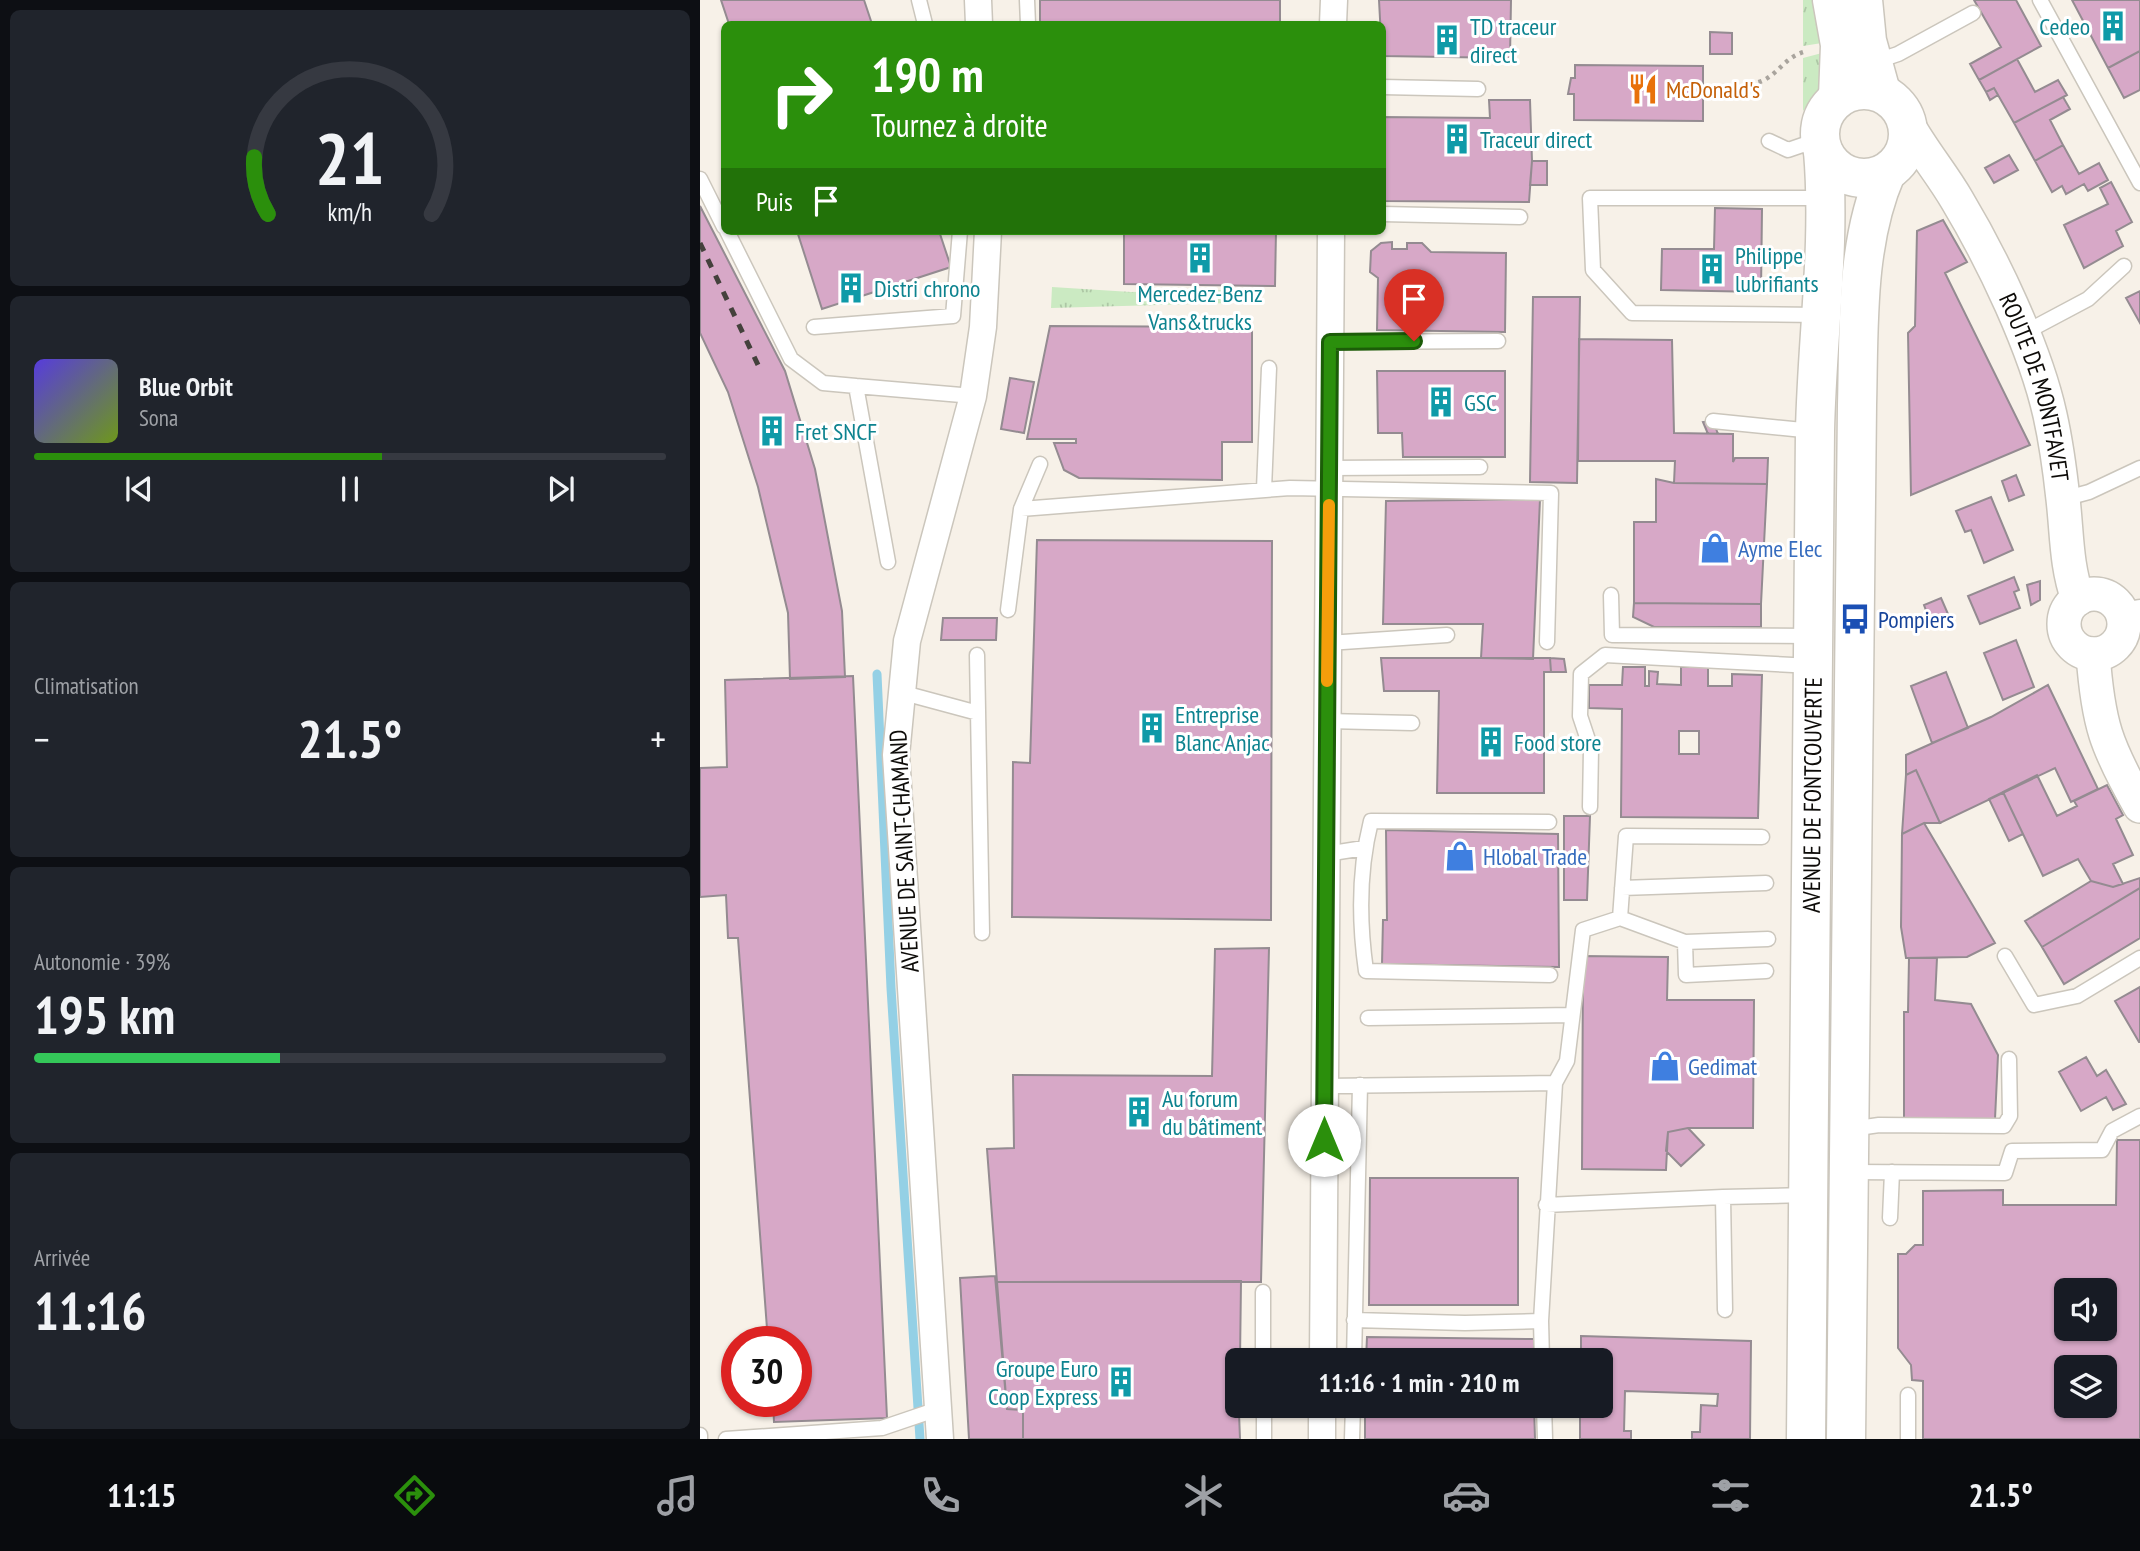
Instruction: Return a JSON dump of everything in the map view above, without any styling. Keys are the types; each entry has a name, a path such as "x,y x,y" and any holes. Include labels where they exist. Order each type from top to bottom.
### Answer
{"main road":[{"path":"1832,0 1840,45 1838,97"},
{"path":"1863,0 1877,78 1908,125 1906,149 1889,171 1872,178 1843,173 1831,164 1821,145 1823,116 1838,97 1852,90 1866,89 1877,78"},
{"name":"AVENUE DE FONTCOUVERTE","path":"1806,1439 1815,431 1819,315 1827,249 1827,198 1821,145"},
{"name":"AVENUE DE FONTCOUVERTE","path":"1846,1439 1860,314 1869,227 1889,171"}],"street":[{"path":"978,0 979,21"},
{"path":"1333,21 1334,0"},
{"name":"ROUTE DE MONTFAVET","path":"1908,125 1925,156 1950,190 2000,284 2022,334 2049,414 2063,499 2068,564 2078,598"},
{"path":"1889,171 1950,190"},
{"name":"AVENUE DE SAINT-CHAMAND","path":"940,1439 896,755 900,692 907,642 973,396 983,327 988,235"},
{"path":"1322,1348 1331,235"},
{"path":"2087,595 2105,596 2131,614 2118,643 2102,653 2093,654 2075,648 2065,632 2066,613 2078,598 2087,595"},
{"path":"2093,654 2102,730 2112,756 2140,806"},
{"path":"1322,1418 1322,1439"}],"lane":[{"path":"919,0 924,21"},
{"path":"1027,0 1028,21"},
{"path":"2040,0 2140,183"},
{"path":"1877,78 1898,54 1973,13"},
{"path":"1386,87 1478,89"},
{"path":"1769,141 1788,150 1821,145"},
{"path":"700,179 721,219"},
{"path":"1819,315 1632,313 1593,270 1590,198 1827,198"},
{"path":"1386,214 1520,217"},
{"path":"729,235 791,359 823,383 973,396"},
{"path":"814,327 953,316 960,235"},
{"path":"2022,334 2088,299 2124,266"},
{"path":"1330,342 1498,341"},
{"path":"1264,489 1269,368"},
{"path":"856,386 888,562"},
{"path":"1713,421 1815,431"},
{"path":"1008,610 1021,509 1040,464"},
{"path":"1021,509 1264,489 1329,478 1480,467"},
{"path":"2063,499 2089,492 2140,468"},
{"path":"1329,478 1551,493 1548,642"},
{"path":"1611,594 1612,635 1813,651"},
{"path":"1328,643 1447,635"},
{"path":"1590,807 1591,749 1580,716 1581,674 1605,655 1813,651"},
{"path":"977,655 982,933"},
{"path":"900,692 978,713"},
{"path":"1327,721 1412,723"},
{"path":"1549,822 1371,821 1364,848 1360,935 1366,971 1550,975"},
{"path":"1620,918 1626,836 1762,837"},
{"path":"1326,854 1364,848"},
{"path":"1622,888 1766,883"},
{"path":"1542,1348 1546,1205 1555,1083 1567,1060 1583,930 1620,918 1685,942 1768,939"},
{"path":"1685,942 1686,975 1766,971"},
{"path":"2005,956 2034,1005 2077,996 2140,958"},
{"path":"1368,1018 1572,1015"},
{"path":"1850,1129 1879,1125 2004,1126 2010,1116 2009,1059"},
{"path":"1325,1086 1555,1083"},
{"path":"1354,1348 1360,1085"},
{"path":"1849,1172 2005,1173 2012,1151 2102,1150 2112,1131 2140,1116"},
{"path":"1890,1218 1892,1172"},
{"path":"1546,1205 1809,1195"},
{"path":"1723,1197 1725,1310"},
{"path":"1263,1292 1263,1348"},
{"path":"1354,1320 1465,1323 1541,1321"},
{"path":"1908,1395 1908,1439"},
{"path":"726,1439 882,1428 938,1409"},
{"path":"1264,1418 1264,1439"},
{"path":"1352,1439 1353,1418"},
{"path":"1544,1418 1545,1439"}],"green space":[{"path":"1803,0 1815,0 1822,43 1803,46"},
{"path":"1822,53 1820,88 1803,111 1803,58"},
{"path":"1052,287 1131,292 1225,290 1230,303 1051,308"}],"building":[{"path":"721,0 864,0 871,21 728,21"},
{"path":"1040,0 1280,0 1280,21 1040,21"},
{"name":"TD traceur direct","path":"1379,0 1511,0 1510,58 1386,56 1386,21 1380,21"},
{"path":"1974,0 2016,0 2041,46 1979,80 1970,64 2001,47"},
{"name":"Cedeo","path":"2072,0 2140,0 2140,51 2108,68"},
{"path":"1710,32 1732,33 1732,54 1710,54"},
{"path":"2140,51 2140,90 2124,98 2108,68"},
{"path":"2017,59 2035,92 2058,80 2067,95 2014,123 1994,88 1986,92 1979,80"},
{"path":"1575,65 1703,66 1703,121 1574,120 1574,94 1568,94 1571,78 1575,78"},
{"path":"1994,88 1998,95 1990,100 1986,92"},
{"path":"2063,97 2070,109 2050,120 2063,145 2035,161 2014,123"},
{"name":"Traceur direct","path":"1489,100 1530,100 1532,161 1529,202 1386,201 1386,117 1490,118"},
{"path":"2063,145 2079,174 2099,163 2108,180 2088,191 2084,184 2066,194 2062,186 2052,192 2035,161"},
{"path":"2009,155 2018,170 1994,183 1985,168"},
{"path":"1532,161 1547,161 1547,185 1530,185"},
{"path":"2111,182 2132,222 2116,231 2123,246 2084,268 2064,225 2108,204 2100,188"},
{"name":"Fret SNCF","path":"700,206 785,371 815,469 842,611 845,677 790,679 788,613 758,487 728,392 700,333"},
{"name":"Philippe lubrifiants","path":"1715,208 1762,209 1761,292 1661,290 1662,249 1714,249"},
{"path":"1943,220 1967,262 1945,273 2030,445 1911,495 1908,333 1915,326 1917,231"},
{"name":"Distri chrono","path":"798,235 940,235 951,267 822,309"},
{"name":"Mercedez-Benz Vans&trucks","path":"1124,235 1276,235 1275,286 1124,284"},
{"path":"1392,242 1392,249 1407,249 1407,243 1422,243 1431,252 1506,253 1505,332 1377,330 1378,278 1370,272 1371,251 1381,243"},
{"path":"2140,291 2140,323 2126,298"},
{"path":"1533,297 1580,297 1577,483 1530,482"},
{"path":"1050,326 1252,327 1252,442 1222,442 1222,480 1079,478 1064,470 1054,443 1076,443 1076,439 1027,439"},
{"path":"1579,339 1672,340 1674,433 1733,434 1733,462 1735,458 1768,458 1767,484 1674,483 1675,461 1578,461"},
{"name":"GSC","path":"1377,371 1505,371 1505,457 1403,457 1402,433 1378,433"},
{"path":"1010,378 1034,382 1024,433 1001,429"},
{"path":"1713,421 1718,434 1708,434 1703,422"},
{"path":"2016,475 2024,495 2009,501 2002,481"},
{"path":"1656,479 1674,483 1767,484 1761,604 1634,603 1634,522 1656,522"},
{"path":"1991,497 2013,550 1984,563 1971,530 1965,532 1956,511"},
{"path":"1540,499 1533,659 1481,658 1483,624 1383,624 1386,501"},
{"name":"Entreprise Blanc Anjac","path":"1037,540 1272,541 1271,920 1012,917 1013,762 1030,763"},
{"path":"2014,577 2019,590 2014,592 2020,608 1980,624 1968,596"},
{"path":"2040,581 2040,600 2031,605 2027,585"},
{"path":"1941,598 1948,614 1930,621 1924,605"},
{"path":"1634,603 1761,604 1761,627 1654,627 1633,617"},
{"path":"943,618 997,618 996,640 941,640"},
{"path":"2016,640 2034,687 2003,700 1984,653"},
{"name":"Food store","path":"1381,658 1550,658 1551,672 1544,672 1544,793 1437,793 1439,691 1384,691"},
{"path":"1550,658 1564,659 1566,672 1551,672"},
{"path":"1623,667 1645,667 1645,686 1649,686 1649,671 1658,672 1657,684 1681,685 1681,667 1708,667 1708,686 1732,686 1732,674 1762,675 1758,818 1621,817 1622,709 1589,708 1589,685 1622,685","holes":["1679,731 1699,731 1699,754 1679,754"]},
{"path":"1946,672 1968,728 1932,743 1911,686"},
{"path":"853,676 887,1418 774,1422 774,1417 812,1417 812,1326 767,1326 738,938 728,938 726,895 700,897 700,768 727,767 725,680"},
{"path":"2048,685 2098,789 2071,802 2055,768 1940,823 1916,770 1906,775 1906,755 1991,717"},
{"path":"1916,770 1940,823 1924,823 1902,834 1906,775"},
{"path":"2037,775 2057,816 2077,806 2074,801 2107,785 2123,815 2116,819 2133,855 2113,864 2123,884 2113,887 2091,881 2078,859 2043,876 2003,792"},
{"path":"2003,792 2023,834 2009,841 1989,799"},
{"path":"1564,816 1590,816 1587,900 1564,900"},
{"path":"1924,823 1995,943 1967,957 1906,958 1901,927 1902,834"},
{"path":"1386,830 1558,834 1559,967 1382,964 1383,920 1387,920"},
{"path":"2140,878 2140,888 2042,947 2025,921 2091,881 2113,887"},
{"path":"2140,888 2140,938 2064,984 2042,947"},
{"name":"Au forum du bâtiment","path":"1269,948 1261,1282 997,1282 987,1149 1014,1148 1013,1075 1212,1076 1215,949"},
{"path":"1583,956 1668,957 1667,1000 1754,1000 1753,1128 1688,1128 1668,1132 1666,1170 1582,1169"},
{"path":"1909,958 1937,958 1935,1000 1971,1004 1998,1055 1995,1119 1904,1118 1904,1012 1908,1012"},
{"path":"2140,987 2140,1042 2139,1042 2115,1001"},
{"path":"2086,1057 2097,1076 2106,1070 2126,1104 2113,1110 2106,1097 2081,1111 2059,1072"},
{"path":"1688,1128 1704,1145 1681,1166 1666,1151 1668,1132"},
{"path":"2117,1140 2140,1140 2140,1439 1923,1439 1923,1381 1912,1380 1911,1365 1898,1348 1898,1254 1906,1254 1915,1245 1923,1245 1923,1191 2003,1190 2003,1205 2116,1205"},
{"path":"1370,1178 1518,1178 1518,1305 1369,1305"},
{"path":"995,1276 1007,1409 1023,1410 1023,1439 969,1439 960,1278"},
{"name":"Groupe Euro Coop Express","path":"1241,1281 1240,1348 1225,1348 1225,1418 1239,1418 1240,1439 1023,1439 1023,1410 1007,1409 997,1282"},
{"path":"1581,1336 1751,1341 1750,1439 1692,1439 1692,1432 1700,1432 1701,1405 1717,1406 1718,1394 1625,1391 1624,1431 1631,1431 1631,1439 1580,1439 1580,1418 1613,1418 1613,1348 1581,1348"},
{"path":"1367,1337 1534,1339 1534,1348 1367,1348"},
{"path":"1365,1418 1534,1418 1535,1439 1365,1439"}],"waterway":[{"path":"877,674 891,988 920,1439"}],"railway":[{"path":"700,243 759,367"}],"slow traffic":[{"path":"1327,681 1329,505"}],"place":[{"name":"Cedeo","path":"2113,26"},
{"name":"TD traceur direct","path":"1447,40"},
{"name":"McDonald's","path":"1643,89"},
{"name":"Traceur direct","path":"1457,139"},
{"name":"Mercedez-Benz Vans&trucks","path":"1200,258"},
{"name":"Philippe lubrifiants","path":"1712,269"},
{"name":"Distri chrono","path":"851,288"},
{"name":"GSC","path":"1441,402"},
{"name":"Fret SNCF","path":"772,431"},
{"name":"Ayme Elec","path":"1715,548"},
{"name":"Pompiers","path":"1855,619"},
{"name":"Entreprise Blanc Anjac","path":"1152,728"},
{"name":"Food store","path":"1491,742"},
{"name":"Hlobal Trade","path":"1460,856"},
{"name":"Gedimat","path":"1665,1066"},
{"name":"Au forum du bâtiment","path":"1139,1112"},
{"name":"Groupe Euro Coop Express","path":"1121,1382"}],"route":[{"path":"1324,1140 1330,342 1414,341"}]}
